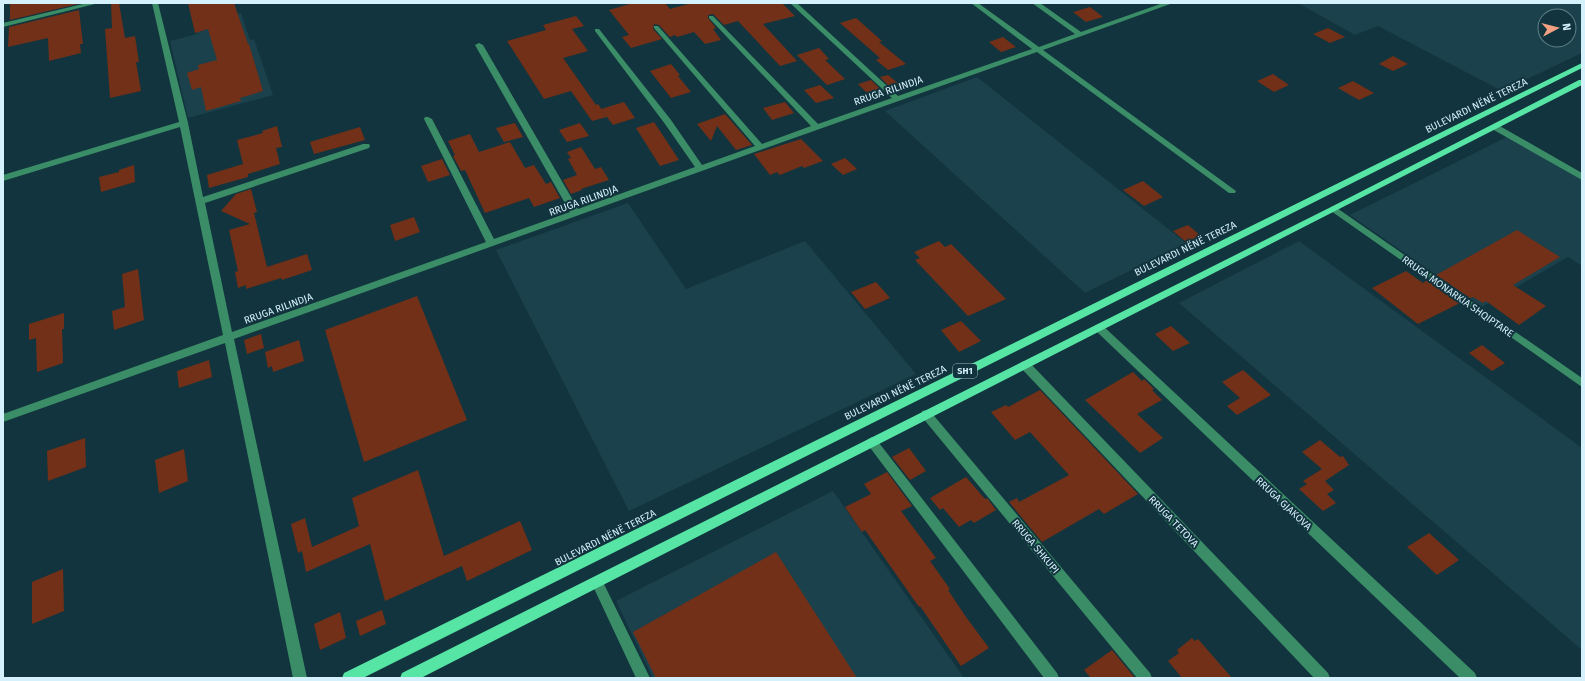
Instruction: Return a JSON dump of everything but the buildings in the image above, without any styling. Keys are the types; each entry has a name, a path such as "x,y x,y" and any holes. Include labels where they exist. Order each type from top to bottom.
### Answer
{"main road":[{"name":"BULEVARDI NËNË TEREZA","path":"349,678 1582,65"},
{"name":"SH1","path":"407,678 1582,82"}],"street":[{"path":"3,25 96,3"},
{"path":"155,3 184,123 300,678"},
{"path":"793,3 897,99"},
{"path":"974,3 1232,191"},
{"path":"1035,3 1080,34"},
{"name":"RRUGA RILINDJA","path":"3,418 816,127 1170,3"},
{"path":"711,17 816,127"},
{"path":"656,27 760,147"},
{"path":"597,30 668,122 701,169"},
{"path":"479,45 576,214"},
{"path":"428,119 492,244"},
{"path":"3,178 184,123"},
{"path":"1495,127 1582,177"},
{"path":"200,201 366,146"},
{"name":"RRUGA MONARKIA SHQIPTARE","path":"1334,209 1582,383"},
{"name":"RRUGA GJAKOVA","path":"1099,328 1470,678"},
{"name":"RRUGA TETOVA","path":"1025,364 1323,678"},
{"name":"RRUGA SHKUPI","path":"926,414 1145,678"},
{"path":"872,442 1052,678"},
{"path":"597,582 643,678"}],"shaded area":[{"path":"1298,3 1582,3 1582,53 1502,91 1378,26 1355,35"},
{"path":"241,13 250,40 254,39 273,95 188,118 170,41 197,34 194,25"},
{"path":"977,77 1186,243 1085,293 885,111"},
{"path":"1507,137 1582,180 1582,266 1568,257 1482,307 1350,215"},
{"path":"628,203 686,289 805,241 916,374 629,511 496,250"},
{"path":"1299,241 1582,448 1582,650 1179,303"},
{"path":"833,491 964,678 653,678 616,601"}]}
